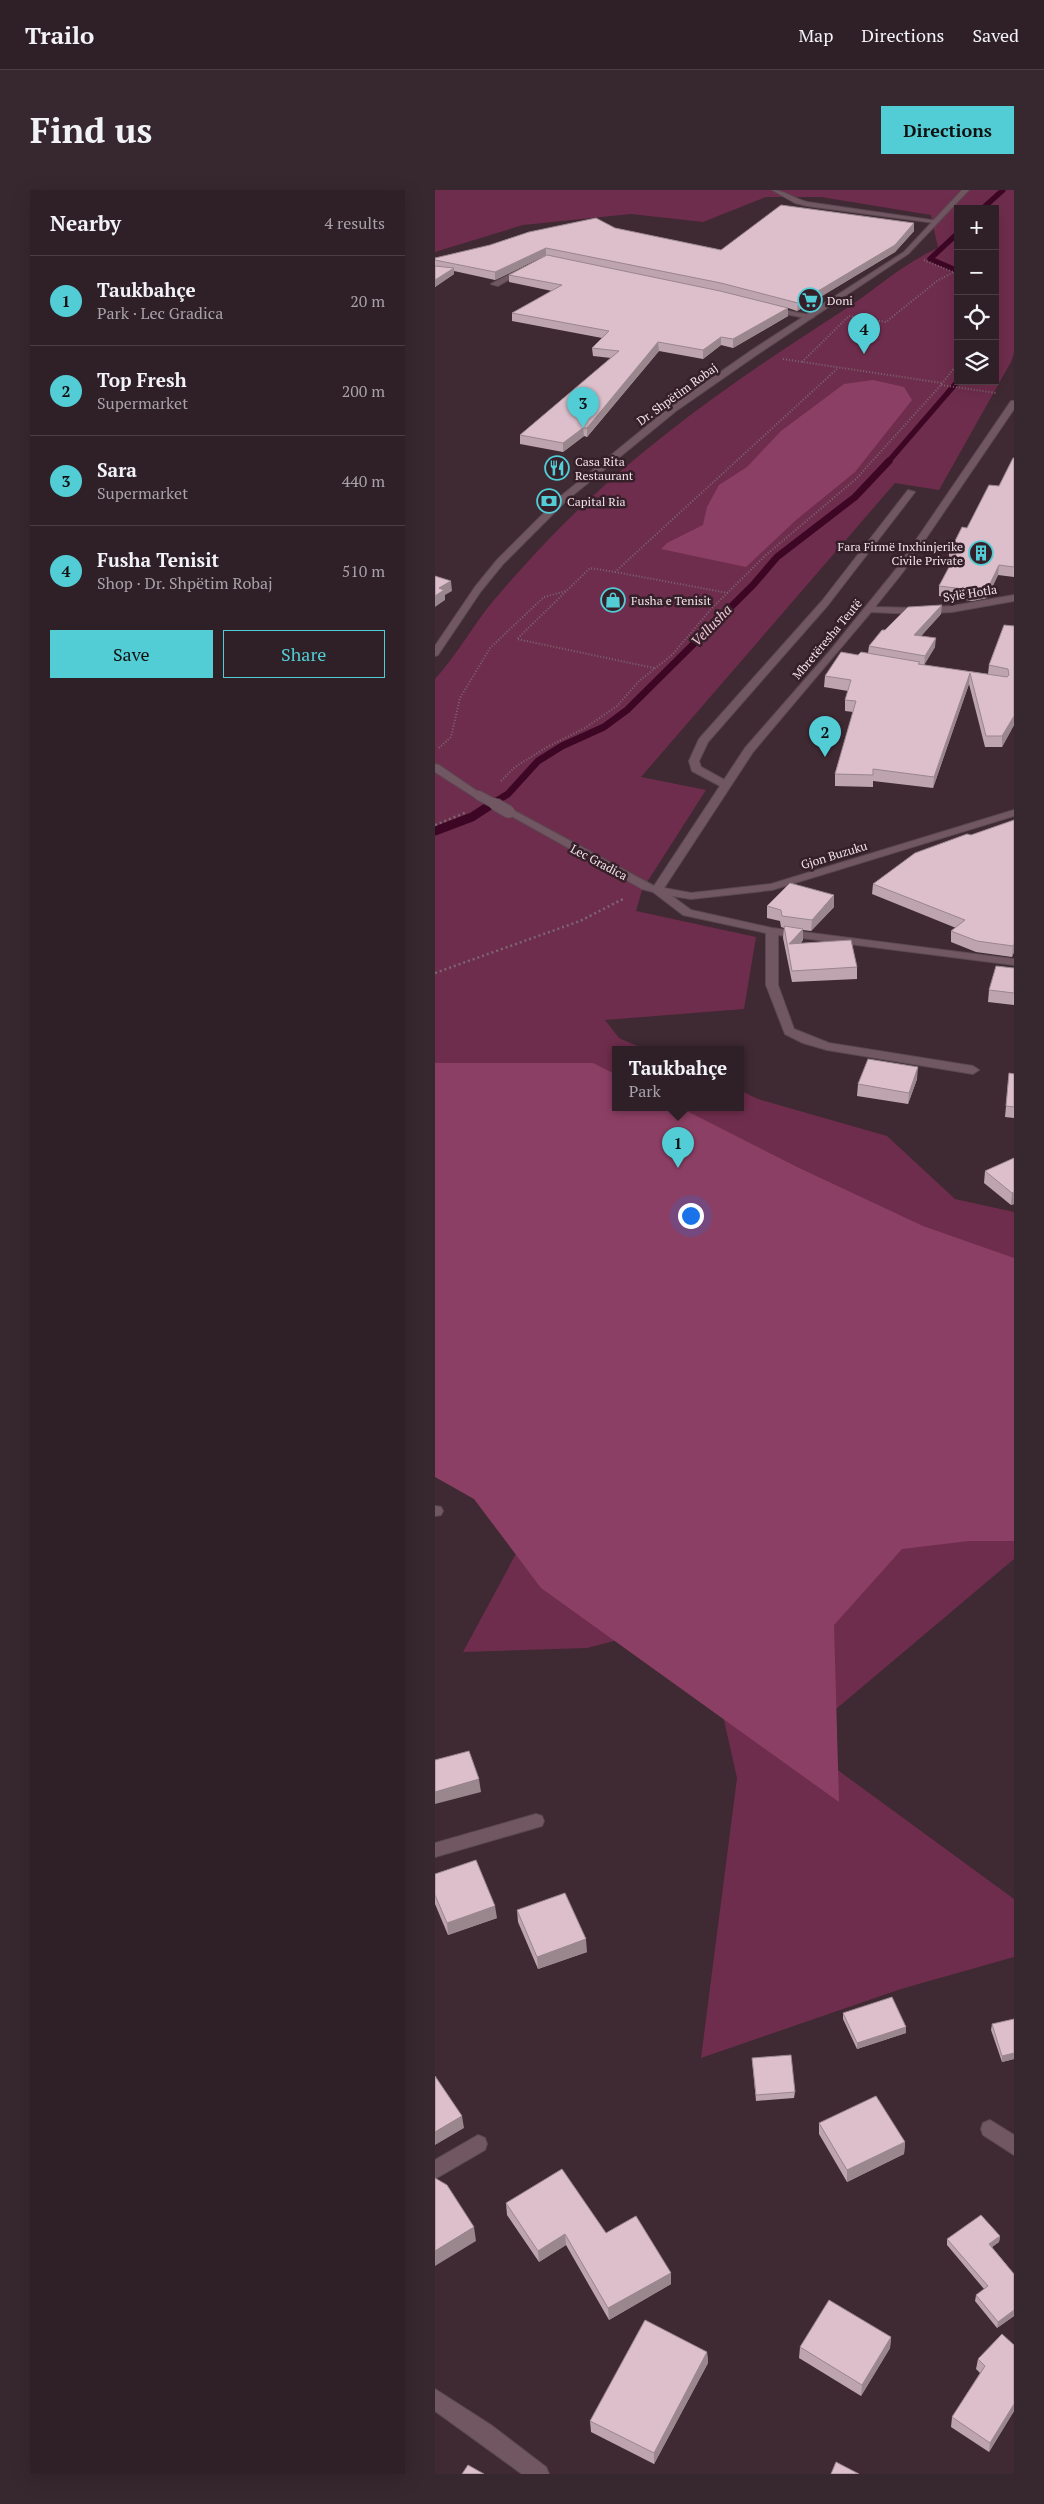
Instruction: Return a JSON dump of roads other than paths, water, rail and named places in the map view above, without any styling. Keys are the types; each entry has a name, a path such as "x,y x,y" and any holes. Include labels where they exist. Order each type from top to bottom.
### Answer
{"street":[{"path":"775,190 797,202 807,204 935,221"},
{"name":"Dr. Shpëtim Robaj","path":"435,653 478,589 500,562 563,498 673,409 755,352 810,318 906,253 966,190"},
{"path":"495,284 533,264"},
{"path":"766,308 810,318"},
{"name":"Mbretëresha Teutë","path":"651,888 726,785 749,750 836,656 869,609 900,570 1014,403"},
{"path":"726,785 696,769 694,761 703,741 825,603 911,492"},
{"name":"Sylë Hotla","path":"869,609 915,611 952,609 1014,598"},
{"name":"Lec Gradica","path":"435,767 489,802 651,888 687,913 772,931 1014,962"},
{"name":"Gjon Buzuku","path":"651,888 691,896 772,887 1014,813"},
{"path":"772,931 772,986 789,1032 827,1046 973,1070"},
{"path":"435,1850 536,1821"},
{"path":"990,2129 1014,2146"},
{"path":"435,2170 479,2144"},
{"path":"435,2400 484,2432 539,2474"}],"waterway":[{"name":"Vellusha","path":"986,205 1003,190"},
{"name":"Vellusha","path":"954,237 930,259 954,269"},
{"name":"Vellusha","path":"888,462 955,385"},
{"name":"Vellusha","path":"490,805 508,794 538,761 562,746 604,727 627,710 753,585 777,557 855,497 889,461"},
{"name":"Vellusha","path":"435,831 472,817 492,804"}],"place":[{"name":"Doni","path":"810,300"},
{"name":"Fusha Tenisit","path":"864,354"},
{"name":"Sara","path":"583,428"},
{"name":"Casa Rita Restaurant","path":"557,468"},
{"name":"Capital Ria","path":"549,501"},
{"name":"Fara Firmë Inxhinjerike Civile Private","path":"981,553"},
{"name":"Fusha e Tenisit","path":"613,600"},
{"name":"Top Fresh","path":"825,757"},
{"name":"Taukbahçe","path":"678,1168"}]}
